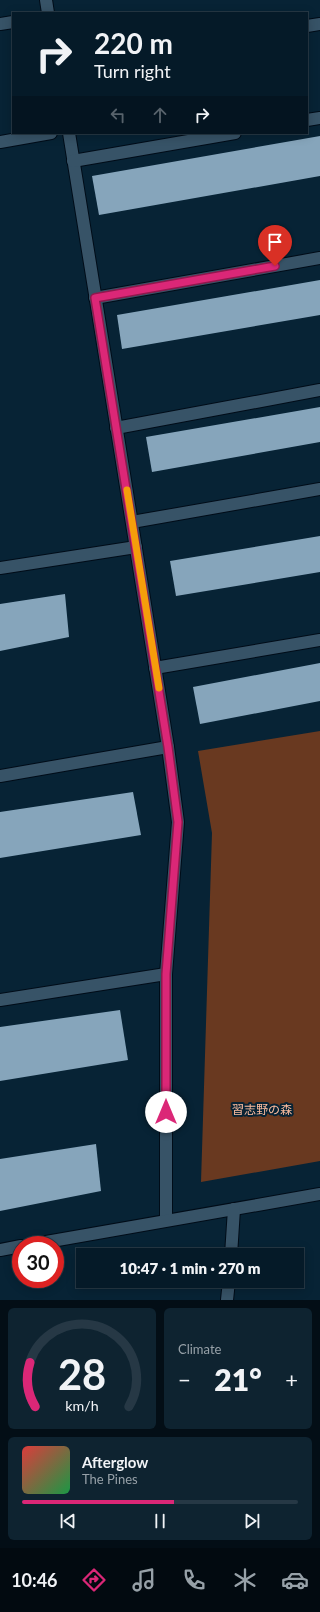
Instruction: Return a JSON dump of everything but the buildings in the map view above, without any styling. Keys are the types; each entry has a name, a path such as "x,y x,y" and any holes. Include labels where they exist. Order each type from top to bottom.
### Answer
{"street":[{"path":"46,0 48,12"},
{"path":"0,24 12,22"},
{"path":"308,26 320,24"},
{"path":"308,120 320,118"},
{"path":"0,142 45,134"},
{"path":"69,134 168,747 178,822 166,974 166,1220"},
{"path":"73,161 229,134"},
{"path":"95,298 320,258"},
{"path":"116,428 320,390"},
{"path":"132,522 320,489"},
{"path":"0,568 136,547"},
{"path":"155,668 320,640"},
{"path":"0,776 168,747"},
{"path":"0,1000 166,974"},
{"path":"64,1239 320,1194"},
{"path":"231,1248 234,1209"},
{"path":"0,1250 12,1248"},
{"path":"227,1300 228,1288"}],"green space":[{"name":"習志野の森","path":"320,731 320,1161 201,1182 212,833 198,751"}],"slow traffic":[{"path":"127,490 159,688"}],"route":[{"path":"166,1112 166,974 178,822 168,747 95,298 275,266"}]}
